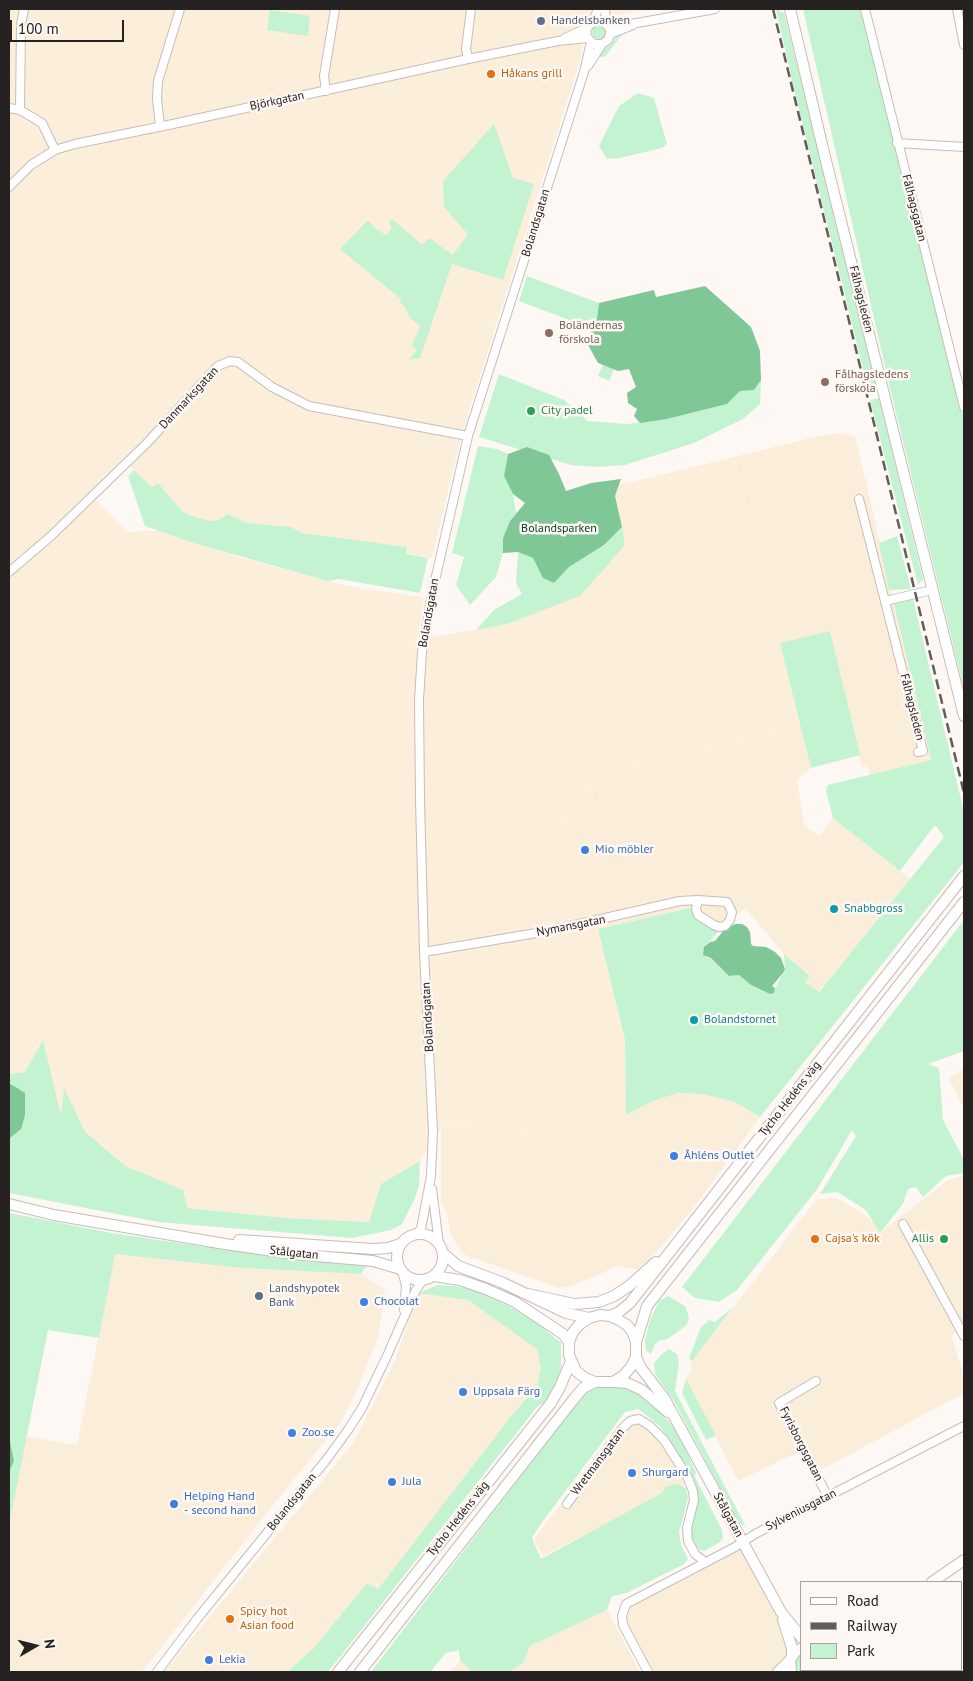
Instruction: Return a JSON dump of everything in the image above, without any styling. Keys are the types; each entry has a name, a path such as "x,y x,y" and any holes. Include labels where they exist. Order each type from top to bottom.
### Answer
{"main road":[{"name":"Fålhagsleden","path":"790,9 824,157 885,394 964,717"},
{"name":"Tycho Hedéns väg","path":"610,1316 619,1312 630,1303 964,876"},
{"name":"Tycho Hedéns väg","path":"636,1342 647,1306 964,902"},
{"name":"Stålgatan","path":"9,1204 54,1215 188,1238 294,1254 373,1261 401,1271"},
{"path":"569,1342 563,1334 515,1302 469,1283 434,1276 423,1280 415,1280 401,1271 396,1256 400,1244 406,1238 417,1234 428,1235 458,1266 501,1282 566,1313 589,1318"},
{"name":"Stålgatan","path":"188,1238 373,1249 388,1248 400,1244"},
{"path":"528,1294 574,1304 599,1302 614,1296 629,1286 679,1241"},
{"path":"434,1276 441,1266 441,1248"},
{"path":"600,1315 610,1316 627,1326 633,1333 636,1342 636,1356 631,1367 623,1376 613,1382 595,1382 585,1378 576,1371 568,1348 573,1332 580,1324 589,1318 600,1315"},
{"name":"Stålgatan","path":"636,1356 640,1368 664,1398 781,1612 800,1636"},
{"name":"Tycho Hedéns väg","path":"338,1672 551,1403 571,1361"},
{"name":"Tycho Hedéns väg","path":"360,1672 573,1400 584,1388 595,1382"},
{"name":"Stålgatan","path":"613,1382 627,1383 642,1390 674,1418"},
{"path":"933,1581 964,1560"},
{"name":"Stålgatan","path":"781,1612 792,1648 791,1672"},
{"path":"778,1672 795,1652 800,1649"}],"street":[{"path":"20,110 21,25 24,9"},
{"path":"160,127 156,98 158,81 180,9"},
{"path":"326,91 324,76 335,9"},
{"path":"468,59 466,49 471,9"},
{"path":"598,9 586,32 589,40 598,44 608,40 610,34 605,9"},
{"path":"590,25 602,21 607,24 638,23 715,9"},
{"name":"Fålhagsgatan","path":"864,9 964,407"},
{"path":"957,9 964,45"},
{"path":"610,34 638,23"},
{"name":"Björkgatan","path":"558,41 590,25"},
{"name":"Björkgatan","path":"9,187 31,165 55,150 75,144 468,59 558,41 589,40"},
{"name":"Bolandsgatan","path":"417,1234 421,1228 430,1176 433,1131 424,952 418,739 422,652 430,598 468,436 584,72 589,40"},
{"name":"Bolandsgatan","path":"584,72 602,44"},
{"path":"9,108 20,110 42,123 55,150"},
{"path":"897,143 964,147"},
{"name":"Danmarksgatan","path":"9,572 58,529 146,444 218,366 230,361 238,362 272,387 310,406 468,436"},
{"name":"Fålhagsleden","path":"859,499 923,751 918,752"},
{"path":"885,601 932,590"},
{"name":"Nymansgatan","path":"424,952 548,931 680,902 698,900 727,902 732,912 730,920 724,926 719,927 698,915 696,909 698,900"},
{"name":"Bolandsgatan","path":"430,1176 441,1248"},
{"path":"903,1224 964,1336"},
{"name":"Bolandsgatan","path":"401,1271 406,1286 403,1317"},
{"name":"Bolandsgatan","path":"157,1672 197,1618 327,1459 348,1430 362,1408 403,1317 423,1280"},
{"name":"Fyrisborgsgatan","path":"816,1381 779,1403 828,1497"},
{"name":"Wretmansgatan","path":"567,1504 622,1428 630,1421 639,1419 650,1426 664,1440 687,1476 693,1491 694,1500 688,1528 688,1541 695,1554 705,1562"},
{"name":"Sylveniusgatan","path":"648,1672 623,1625 622,1616 626,1604 735,1547 742,1541 964,1426"}],"shaded area":[{"path":"9,9 654,9 584,21 581,57 462,433 432,558 406,554 407,547 302,533 291,527 247,523 228,514 219,520 210,521 195,517 183,512 158,483 152,487 126,463 92,496 128,533 162,531 239,557 336,583 422,597 424,599 417,640 507,624 625,545 615,496 619,485 734,457 802,729 589,778 596,816 430,858 432,932 442,943 594,914 625,1040 626,1115 572,1143 496,1130 456,1127 441,1128 420,1161 381,1184 370,1222 285,1218 187,1208 56,1186 43,1040 25,1072 9,1074"},
{"path":"839,433 855,436 931,760 870,775 867,766 862,767 830,631 780,643 734,457 814,437"},
{"path":"802,729 811,768 797,779 804,825 819,836 833,818 910,879 818,992 805,982 810,975 784,954 745,908 720,930 689,908 598,929 594,914 442,943 432,932 430,858 596,816 589,778"},
{"path":"964,1069 964,1109 949,1078"},
{"path":"678,1093 703,1094 735,1102 760,1117 692,1210 641,1270 618,1266 572,1286 559,1288 465,1255 457,1246 450,1231 447,1213 441,1202 441,1128 456,1127 496,1130 572,1143 650,1102"},
{"path":"964,1175 964,1328 951,1335 964,1376 964,1393 823,1469 796,1453 738,1481 686,1379 692,1370 690,1366 692,1361 817,1199 837,1198 866,1216 882,1231 948,1180"},
{"path":"115,1254 241,1268 361,1274 385,1290 379,1335 357,1390 342,1421 277,1500 142,1672 9,1672 9,1525 25,1436 77,1445"},
{"path":"418,1293 468,1300 538,1349 541,1368 537,1387 378,1589 367,1583 313,1649 287,1672 164,1672 354,1442 396,1358"},
{"path":"632,1414 639,1414 659,1430 675,1451 693,1482 543,1556 536,1544 535,1537"},
{"path":"738,1545 777,1616 789,1645 786,1660 771,1672 648,1672 623,1625 626,1604"},
{"path":"607,1610 640,1672 509,1672 523,1663 530,1646"},
{"path":"460,1661 473,1672 450,1672"}],"green space":[{"path":"776,9 784,13 878,391 869,393"},
{"path":"803,9 865,9 964,407 964,689 890,388"},
{"path":"270,10 310,16 308,36 267,30"},
{"path":"599,25 604,27 606,32 604,37 599,39 594,37 592,32 594,27"},
{"path":"623,33 605,57 599,57 603,50 611,45 617,35"},
{"path":"638,93 654,98 667,144 662,148 620,158 607,159 599,146 619,106"},
{"path":"494,124 513,178 534,184 503,280 452,264 420,358 408,360 417,350 412,346 420,326 410,318 405,307 400,302 401,299 340,249 368,220 376,229 386,235 392,228 389,222 392,219 422,245 429,238 453,255 468,234 444,207 443,181"},
{"path":"527,276 599,303 597,318 577,323 519,301"},
{"path":"705,286 751,327 760,351 761,380 754,390 740,391 727,404 667,419 640,423 634,416 637,409 628,403 627,393 636,387 629,369 618,371 598,363 587,343 597,318 599,303 654,290 656,297"},
{"path":"603,365 614,369 609,381 598,376"},
{"path":"499,374 564,400 588,421 627,424 667,419 727,404 740,391 754,390 761,380 760,404 743,419 694,443 625,465 597,467 571,465 479,437"},
{"path":"879,398 923,579 918,585 870,400"},
{"path":"478,446 497,449 508,454 504,476 513,494 516,513 510,521 503,538 503,553 496,577 470,605 456,585 464,557 452,553"},
{"name":"Bolandsparken","path":"527,447 549,455 566,491 591,483 621,479 615,496 622,527 604,545 569,567 554,583 543,578 533,558 518,552 503,553 503,538 510,521 525,503 513,494 504,476 508,454"},
{"path":"134,470 152,487 158,483 183,512 195,517 210,521 219,520 227,514 247,523 291,527 302,533 407,547 406,554 428,558 420,593 339,579 328,581 197,544 145,526 128,476"},
{"path":"622,527 625,545 580,596 507,624 476,630 494,610 522,594 516,583 518,552 533,558 543,577 554,583 569,567 604,545"},
{"path":"897,536 911,589 889,590 879,543"},
{"path":"913,599 964,812 964,862 760,1117 735,1102 703,1094 678,1093 650,1102 626,1115 625,1040 598,929 690,908 720,930 704,947 706,957 711,958 729,976 739,975 751,985 770,994 773,993 785,969 784,954 810,976 805,982 819,992 944,837 935,825 900,871 833,818 826,791 828,785 931,760 894,604"},
{"path":"830,631 860,755 811,768 780,643"},
{"path":"964,920 964,1051 928,1064 939,1068 943,1120 964,1160 964,1173 946,1176 923,1197 916,1187 908,1189 903,1204 880,1233 866,1210 837,1192 820,1194 856,1136 852,1130 818,1188 737,1290 719,1302 695,1298 682,1287"},
{"path":"735,924 742,924 747,927 753,946 766,947 781,958 785,969 772,986 775,988 774,993 770,994 751,985 739,975 729,976 711,958 703,955 704,947 710,942 715,941 724,930"},
{"path":"43,1040 61,1116 64,1088 85,1132 125,1166 183,1190 187,1208 285,1218 369,1222 381,1184 420,1161 419,1185 415,1198 402,1224 391,1230 352,1238 158,1222 9,1193 9,1139 21,1129 11,1083 9,1083 9,1074 25,1072"},
{"path":"9,1083 25,1093 25,1115 21,1129 9,1139"},
{"path":"9,1213 112,1233 199,1246 367,1265 361,1274 241,1268 115,1254 99,1338 48,1330 9,1525"},
{"path":"438,1285 474,1290 514,1309 537,1323 561,1343 561,1372 546,1401 537,1407 328,1672 287,1672 313,1649 367,1583 378,1589 513,1414 537,1387 541,1368 537,1349 468,1300 418,1293"},
{"path":"668,1296 685,1306 689,1317 687,1325 666,1340 660,1340 655,1344 651,1354 646,1350 645,1340 650,1320 659,1301"},
{"path":"733,1307 692,1361 689,1358 701,1327 709,1320 715,1322"},
{"path":"669,1349 677,1354 679,1362 675,1391 746,1527 738,1522 674,1401 655,1374 654,1363"},
{"path":"686,1379 716,1436 706,1440 682,1393"},
{"path":"617,1385 651,1401 676,1430 696,1472 695,1477 722,1530 723,1538 720,1542 704,1551 697,1549 692,1540 691,1528 698,1501 696,1484 660,1426 638,1409 625,1412 532,1538 541,1559 662,1493 665,1487 678,1484 686,1488 688,1499 679,1532 681,1545 688,1559 684,1564 627,1593 612,1596 607,1610 530,1646 523,1663 509,1672 473,1672 460,1661 459,1650 446,1653 430,1672 371,1672 587,1390"},
{"path":"9,1437 14,1461 9,1472"},
{"path":"800,1654 800,1671 820,1671 796,1672 794,1661"}],"railway":[{"path":"773,9 964,793"}],"place":[{"name":"Handelsbanken","path":"541,21"},
{"name":"Håkans grill","path":"491,74"},
{"name":"Boländernas förskola","path":"549,333"},
{"name":"Fålhagsledens förskola","path":"825,382"},
{"name":"City padel","path":"531,411"},
{"name":"Mio möbler","path":"585,850"},
{"name":"Snabbgross","path":"834,909"},
{"name":"Bolandstornet","path":"694,1020"},
{"name":"Åhléns Outlet","path":"674,1156"},
{"name":"Cajsa's kök","path":"815,1239"},
{"name":"Allis","path":"944,1239"},
{"name":"Landshypotek Bank","path":"259,1296"},
{"name":"Chocolat","path":"364,1302"},
{"name":"Uppsala Färg","path":"463,1392"},
{"name":"Zoo.se","path":"292,1433"},
{"name":"Shurgard","path":"632,1473"},
{"name":"Jula","path":"392,1482"},
{"name":"Helping Hand - second hand","path":"174,1504"},
{"name":"Spicy hot Asian food","path":"230,1619"},
{"name":"Lekia","path":"209,1660"}]}
